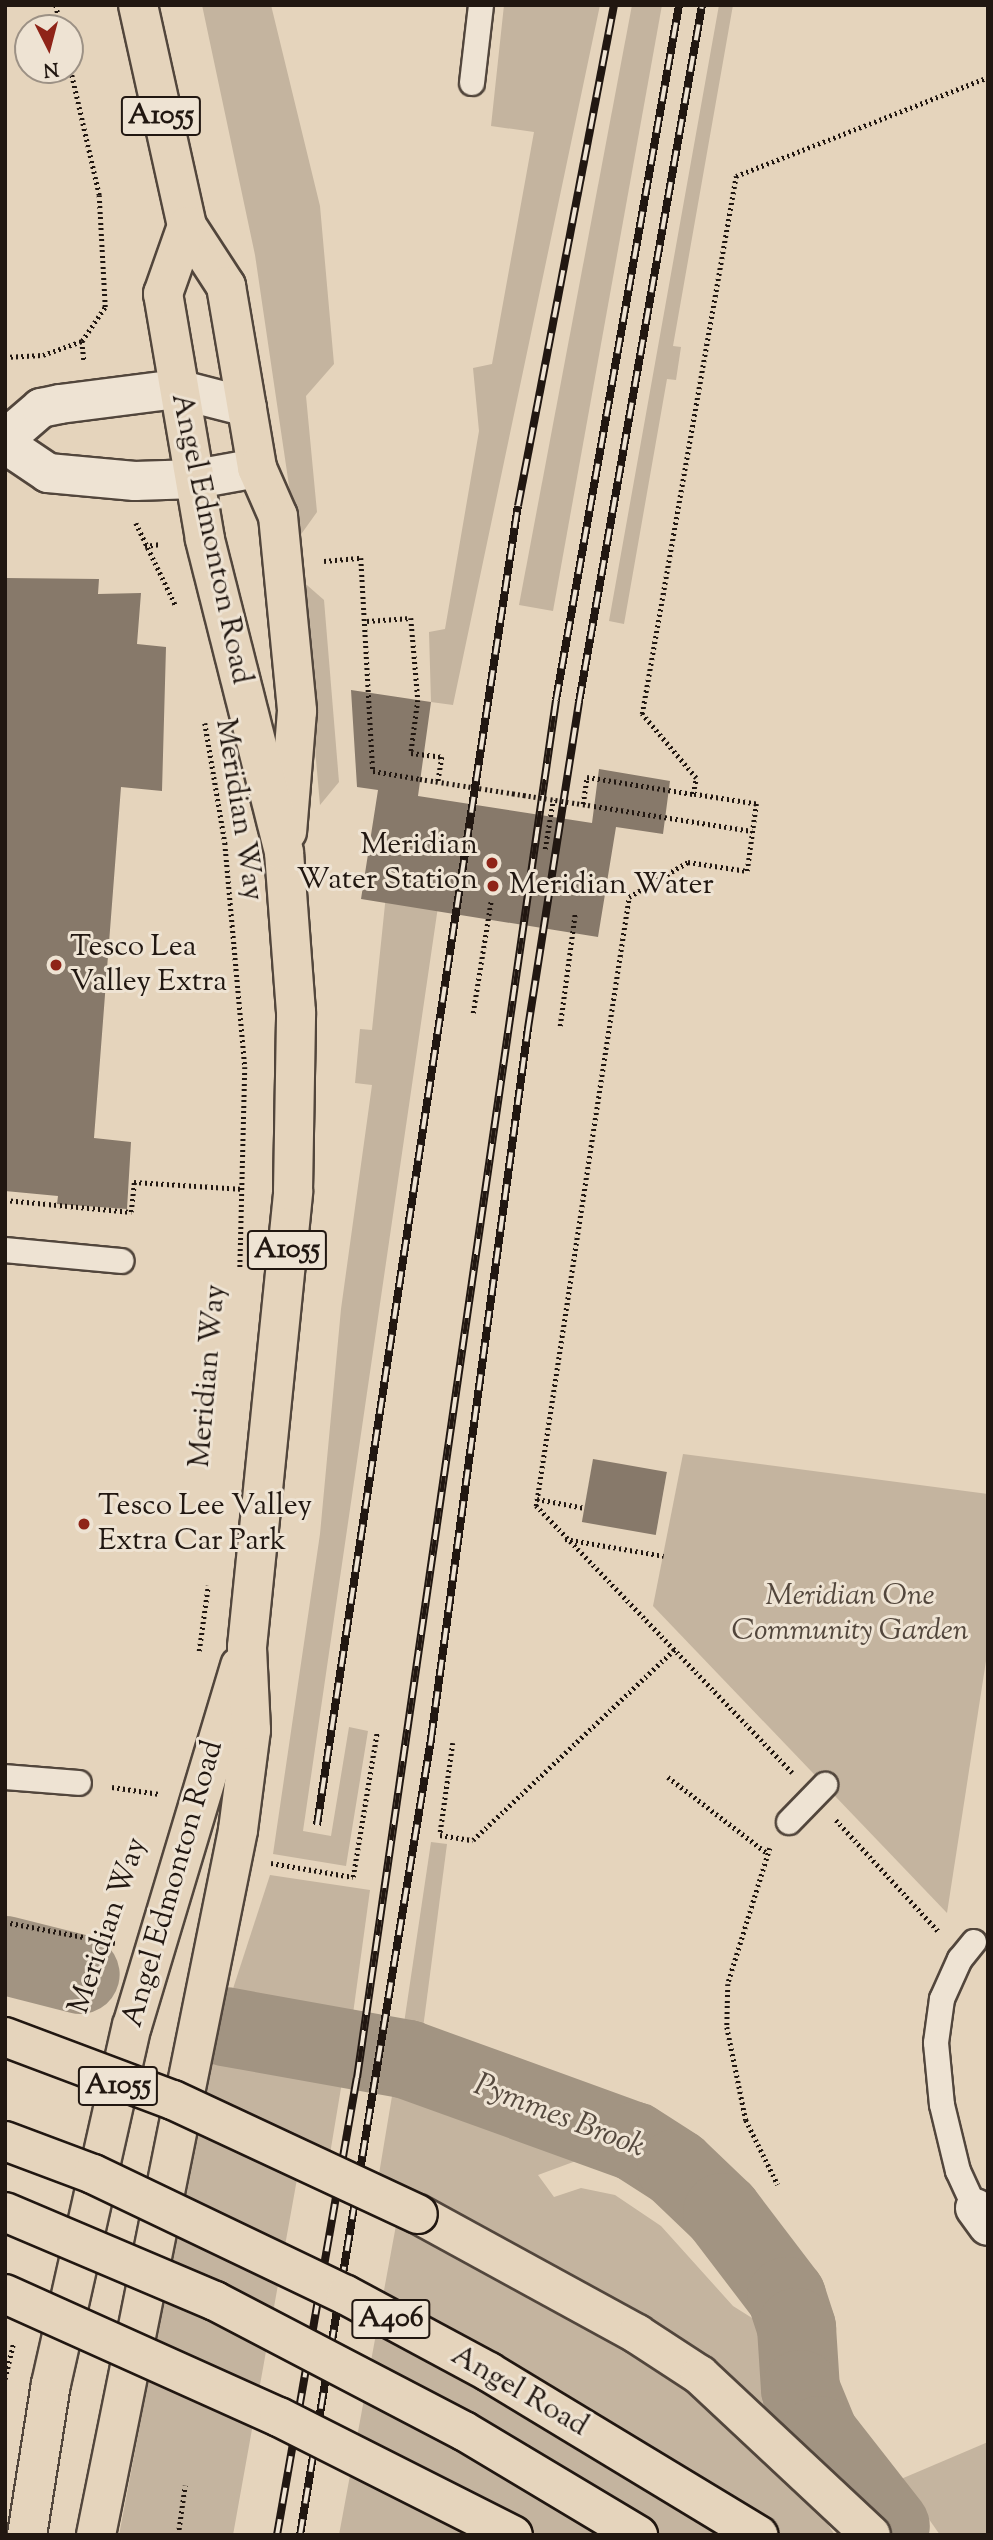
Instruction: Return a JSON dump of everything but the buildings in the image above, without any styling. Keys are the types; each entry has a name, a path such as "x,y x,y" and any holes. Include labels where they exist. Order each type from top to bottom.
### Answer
{"main road":[{"name":"Angel Edmonton Road","path":"138,5 187,226 226,286 257,468 278,516 293,660 295,774 284,852"},
{"name":"Angel Edmonton Road","path":"96,2535 233,1857 251,1730 247,1647 293,1191 296,1012 284,852 205,539 177,389 163,294 187,226"},
{"name":"Angel Edmonton Road","path":"27,2535 51,2384 132,2026 247,1647"},
{"path":"5,2036 173,2100 405,2208 637,2334 736,2406 871,2535"},
{"name":"Angel Road","path":"5,2141 93,2174 346,2295 489,2372 758,2535"},
{"name":"Angel Road","path":"5,2212 227,2307 464,2431 638,2535"},
{"path":"5,2294 279,2417 513,2535"}],"street":[{"path":"247,407 177,389 41,408 5,442 48,473 135,481 195,479 257,468"}],"lane":[{"path":"472,83 481,5"},
{"path":"5,1250 121,1261"},
{"path":"5,1777 79,1783"},
{"path":"789,1822 819,1791"},
{"path":"967,1950 937,2019 937,2065 958,2171 981,2217"}],"path":[{"path":"694,794 696,778 642,714 736,176 988,77"},
{"path":"5,357 43,355 82,341 106,307 99,195 74,84"},
{"path":"82,341 85,367"},
{"path":"138,532 180,615"},
{"path":"145,546 161,544"},
{"path":"310,562 361,558 367,621 364,649 373,771 752,831"},
{"path":"367,621 411,618 417,709 411,753 442,757 438,782"},
{"name":"Meridian Way","path":"203,716 235,933 245,1067 240,1276"},
{"path":"583,804 587,777 757,804 747,871 688,862 629,897 536,1506 564,1539 819,1791 914,1899 967,1950"},
{"path":"545,849 553,800"},
{"path":"473,1013 491,901"},
{"path":"560,1026 575,914"},
{"path":"5,1200 131,1212 134,1182 244,1189"},
{"path":"537,1499 585,1508"},
{"path":"564,1539 664,1556"},
{"path":"199,1655 209,1575"},
{"path":"453,1743 440,1835 473,1840 675,1649"},
{"path":"233,1857 353,1877 377,1732"},
{"path":"668,1777 767,1853"},
{"path":"79,1783 174,1796"},
{"path":"778,2185 746,2120 726,2027 728,1984 767,1853 789,1822"},
{"name":"Meridian Way","path":"5,1922 123,1944 119,1957"},
{"path":"5,2379 13,2341"},
{"path":"178,2535 185,2485"}],"green space":[{"path":"202,5 271,5 320,206 334,364 306,396 317,512 297,540 255,255"},
{"path":"504,5 600,5 453,705 431,702 429,632 445,629 479,431 473,368 492,364 534,132 491,126"},
{"path":"632,5 662,5 553,611 519,605"},
{"path":"719,5 733,5 673,346 681,347 676,380 667,379 624,624 609,621"},
{"path":"300,579 324,600 339,782 320,805"},
{"path":"387,885 440,893 303,1831 331,1836 349,1727 368,1731 346,1866 273,1854 320,1534 341,1309 372,1085 355,1083 360,1029 372,1030"},
{"name":"Meridian One Community Garden","path":"683,1454 988,1494 988,1648 947,1913 653,1606"},
{"path":"431,1842 447,1844 422,2036 403,2030"},
{"path":"270,1875 370,1890 352,2021 229,2001"},
{"path":"211,2054 343,2076 325,2184 297,2179 233,2535 119,2535"},
{"path":"394,2084 613,2162 584,2158 538,2175 554,2197 581,2188 615,2195 661,2226 733,2306 765,2326 780,2436 797,2480 835,2535 339,2535 401,2198 376,2192"},
{"path":"988,2442 988,2535 940,2535 901,2479"}],"waterway":[{"name":"Pymmes Brook","path":"5,1955 80,1974"},
{"name":"Pymmes Brook","path":"224,2026 407,2059 634,2141 676,2168 722,2212 786,2296 796,2327 800,2389 819,2435 890,2526"}],"railway":[{"path":"317,1825 518,506 614,5"},
{"path":"277,2535 357,2078 556,700 679,5"},
{"path":"300,2535 431,1739 528,1028 579,702 702,5"}],"place":[{"name":"Meridian Water Station","path":"492,863"},
{"name":"Meridian Water","path":"493,886"},
{"name":"Tesco Lea Valley Extra","path":"56,965"},
{"name":"Tesco Lee Valley Extra Car Park","path":"84,1524"}]}
